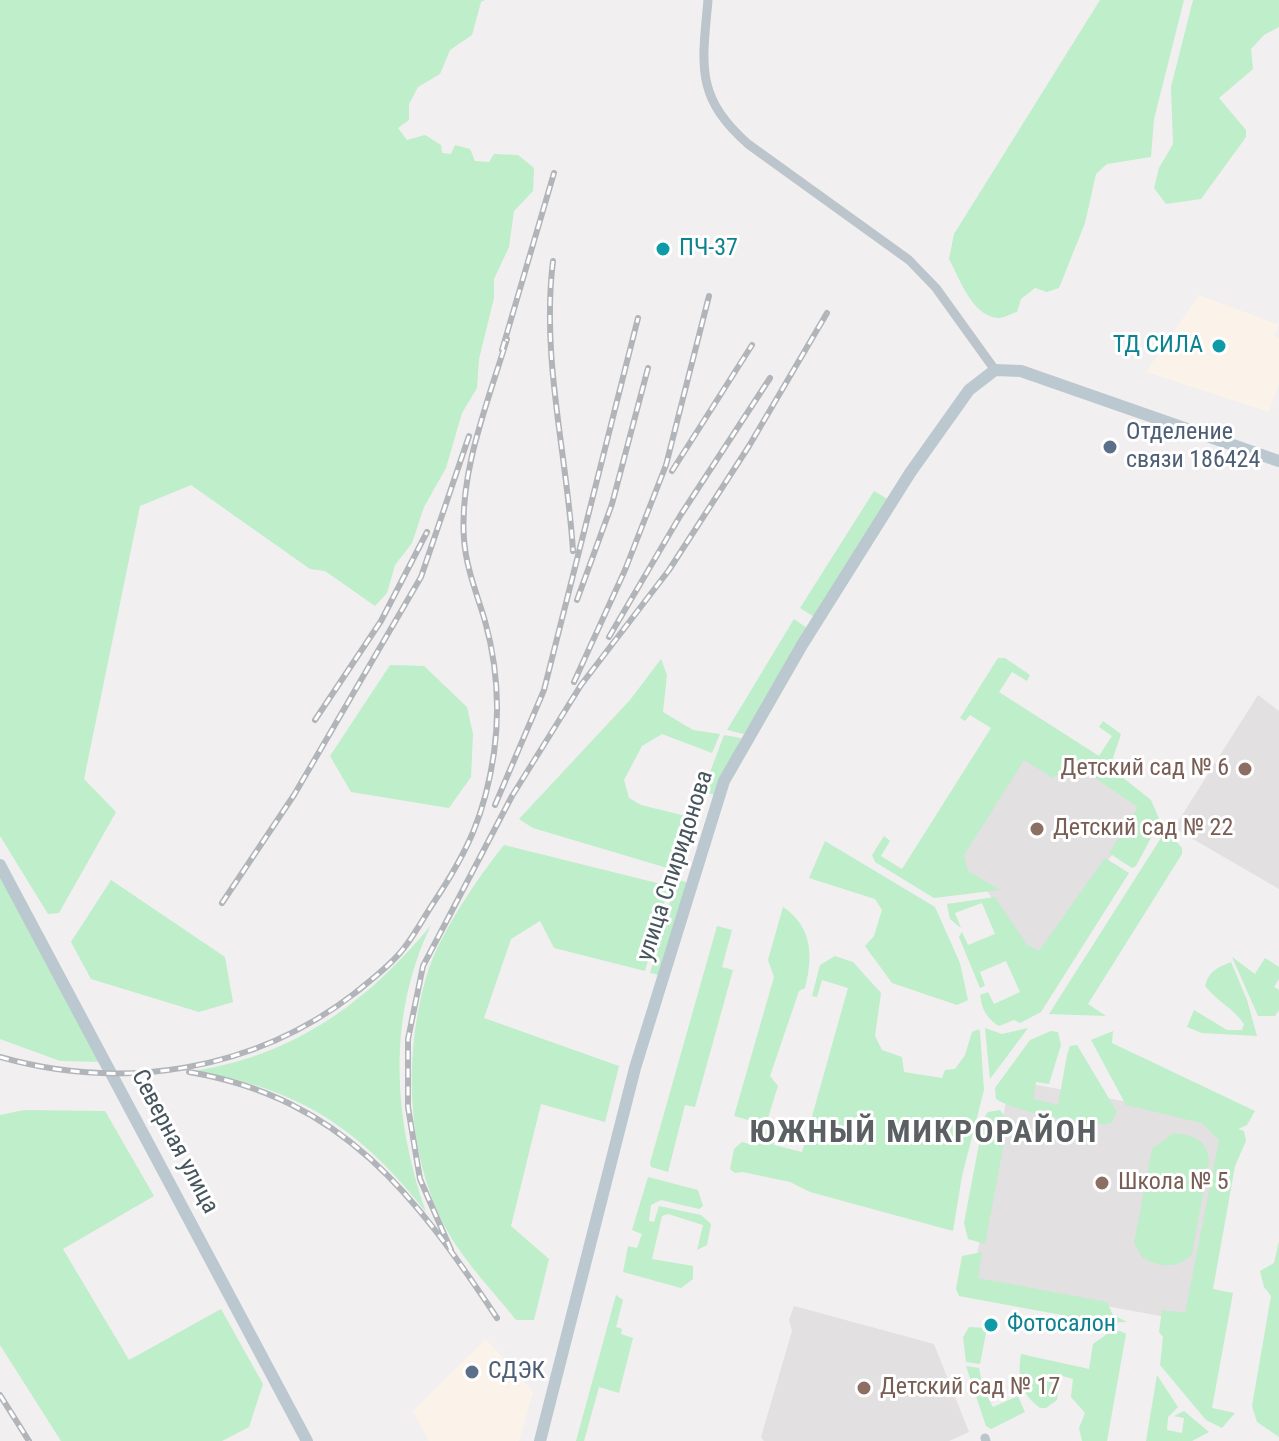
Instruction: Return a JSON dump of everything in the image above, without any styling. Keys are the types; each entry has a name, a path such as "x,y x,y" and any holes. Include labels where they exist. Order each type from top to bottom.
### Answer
{"street":[{"path":"708,0 703,81 725,123 748,144 909,260 936,288 995,370 1021,371 1279,461"},
{"name":"улица Спиридонова","path":"540,1441 615,1143 714,804 757,720 910,473 969,390 995,370"},
{"name":"Северная улица","path":"0,865 307,1441"}],"shaded area":[{"path":"1199,295 1279,325 1274,335 1279,338 1279,383 1269,412 1146,372"},
{"name":"Детский сад № 6","path":"1258,695 1279,711 1279,889 1174,828"},
{"name":"Детский сад № 22","path":"1014,722 1149,802 1042,955 1023,949 986,889 944,894"},
{"name":"Школа № 5","path":"1010,1080 1225,1120 1187,1321 972,1281"},
{"name":"Детский сад № 17","path":"794,1306 934,1344 969,1432 949,1441 764,1441 761,1437 792,1331 789,1320"},
{"path":"486,1339 533,1392 519,1441 429,1441 413,1411"}],"green space":[{"path":"0,0 485,0 481,2 472,35 450,50 440,74 418,87 409,104 409,120 398,128 407,140 425,135 441,145 442,153 451,154 455,145 470,149 475,161 489,162 494,154 518,155 534,168 533,191 514,211 509,247 494,279 494,298 479,359 477,388 462,413 446,468 424,507 412,543 395,565 387,593 375,606 325,571 310,569 191,485 140,506 84,779 116,812 59,913 48,914 0,836"},
{"path":"1100,0 1184,0 1154,119 1151,157 1107,164 1096,174 1085,223 1059,288 1047,292 1035,288 1021,299 1017,312 1000,318 989,316 974,304 949,259 954,234"},
{"path":"1193,0 1279,0 1279,27 1264,35 1251,49 1253,69 1219,98 1246,130 1246,137 1201,199 1166,204 1154,188 1159,168 1173,144 1171,87"},
{"path":"874,491 891,501 816,618 800,608"},
{"path":"794,619 807,628 744,734 727,730"},
{"path":"998,658 1005,658 1030,675 1027,681 1012,672 999,692 1099,756 1112,736 1099,727 1103,721 1121,734 1113,758 1122,777 1151,800 1160,821 1136,866 1132,868 1109,853 1138,807 1080,768 1070,772 1063,770 1053,778 1024,760 964,855 968,871 1000,890 934,898 875,862 872,855 884,836 890,841 881,856 902,869 991,728 970,715 965,721 960,718"},
{"path":"661,659 667,675 663,712 693,730 720,734 712,753 662,734 642,746 624,780 629,798 641,805 690,817 674,870 533,828 519,819 630,700"},
{"path":"390,665 424,666 467,707 473,734 471,777 449,808 351,792 330,756"},
{"path":"724,735 741,738 717,796 703,791"},
{"path":"1166,830 1182,848 1182,854 1088,1004 1106,1016 1049,1014"},
{"path":"825,841 935,907 960,963 968,1000 957,1005 892,983 865,946 874,936 882,910 875,899 809,878"},
{"path":"504,845 669,886 645,971 554,948 540,921 511,939 484,1018 619,1066 605,1122 541,1104 511,1226 549,1259 534,1320 516,1320 458,1248 441,1218 428,1185 413,1113 414,1040 428,971 461,905"},
{"path":"1105,858 1129,873 1041,1012 1020,1023 1014,1020 999,1026 985,1013 980,995 988,992 994,1004 1020,992 1006,961 980,972 985,986 980,988 959,937 962,932 968,945 995,934 982,903 955,913 961,928 950,919 947,904 995,897 1027,945 1039,951"},
{"path":"0,877 102,1062 60,1061 0,1039"},
{"path":"676,879 692,884 667,977 650,973"},
{"path":"111,880 225,957 233,1002 199,1012 91,979 71,942"},
{"path":"783,907 793,915 805,933 809,965 805,988 799,991 770,1076 778,1086 768,1118 759,1123 734,1116 774,977 768,960"},
{"path":"431,925 407,995 401,1031 400,1067 401,1104 407,1140 426,1212 377,1157 325,1117 265,1089 193,1071 264,1053 326,1021 381,978"},
{"path":"717,926 732,930 722,967 733,970 695,1107 685,1105 668,1172 651,1167 650,1163"},
{"path":"835,956 853,962 881,993 875,1036 882,1050 902,1057 904,1072 942,1078 945,1070 955,1069 965,1055 972,1032 979,1029 984,1090 962,1176 953,1231 810,1192 790,1182 735,1173 730,1169 734,1149 742,1142 756,1146 761,1132 777,1126 774,1145 802,1152 848,988 822,980 817,997 812,996 820,965"},
{"path":"1232,957 1255,974 1265,958 1279,967 1279,979 1274,987 1279,990 1279,1010 1275,1016 1258,1016"},
{"path":"1231,962 1247,1000 1257,1036 1202,1033 1187,1027 1194,1010 1227,1030 1242,1030 1244,1024 1240,1019 1205,986 1214,971"},
{"path":"985,1028 1002,1034 1028,1028 990,1079"},
{"path":"1051,1031 1058,1032 1061,1045 1049,1084 1036,1082 1033,1099 1058,1105 1067,1055 1070,1046 1077,1045 1117,1112 1111,1123 1053,1118 996,1099 995,1088 1030,1040"},
{"path":"1113,1031 1112,1043 1255,1111 1247,1125 1238,1129 1244,1131 1246,1141 1235,1166 1213,1289 1233,1293 1212,1408 1235,1413 1222,1428 1206,1420 1160,1365 1163,1337 1159,1332 1162,1310 1185,1313 1219,1140 1202,1123 1126,1105 1091,1040"},
{"path":"24,1110 105,1111 154,1196 63,1249 129,1360 221,1309 263,1384 249,1427 222,1441 61,1441 0,1345 0,1115"},
{"path":"1000,1110 1008,1121 985,1244 968,1239 964,1223 984,1118 988,1112"},
{"path":"1173,1133 1197,1139 1205,1147 1209,1160 1192,1254 1181,1262 1161,1265 1142,1257 1134,1243 1152,1149"},
{"path":"648,1177 698,1190 703,1206 699,1209 661,1200 651,1205 649,1221 654,1222 659,1206 701,1215 711,1224 707,1245 697,1250 703,1225 668,1214 662,1216 652,1259 693,1266 693,1279 681,1288 623,1272 628,1246 637,1248 642,1234 632,1230"},
{"path":"1279,1241 1279,1437 1257,1422 1252,1406 1271,1296 1264,1287 1260,1271 1274,1263"},
{"path":"982,1252 978,1278 1107,1302 1113,1315 1127,1322 1105,1323 959,1296 956,1289 962,1256"},
{"path":"616,1295 623,1300 616,1327 622,1329 621,1334 633,1338 619,1393 599,1387 584,1441 576,1441"},
{"path":"969,1327 987,1328 980,1364 966,1362 963,1337"},
{"path":"1110,1332 1126,1334 1107,1441 1082,1441 1079,1428 1085,1413 1071,1397 1073,1379 1059,1375 1057,1400 1046,1408 1040,1408 1028,1397 1022,1384 1021,1354 1089,1369 1093,1344"},
{"path":"966,1366 979,1368 983,1389 993,1407 1018,1396 1025,1412 991,1429 986,1426"},
{"path":"1157,1375 1178,1407 1168,1417 1167,1430 1182,1433 1184,1418 1174,1416 1184,1411 1209,1432 1192,1441 1146,1441"}],"railway":[{"path":"502,350 554,173"},
{"path":"553,261 550,298 552,370 573,551"},
{"path":"574,682 625,570 666,465 709,296"},
{"path":"451,1250 420,1179 408,1107 408,1039 423,966 512,796 581,685 669,570 749,446 827,313"},
{"path":"495,805 544,690 638,318"},
{"path":"0,1057 93,1073 140,1073 231,1057 274,1041 316,1020 375,977 408,943 466,849 486,795 494,753 497,720 495,670 467,560 464,514 476,438 507,339"},
{"path":"672,471 752,345"},
{"path":"577,600 612,504 648,368"},
{"path":"609,637 680,516 770,378"},
{"path":"222,903 294,795 421,577 469,436"},
{"path":"315,720 381,621 427,532"},
{"path":"189,1072 243,1085 291,1104 333,1129 405,1193 467,1273 497,1318"},
{"path":"0,1395 29,1441"}],"place":[{"name":"ПЧ-37","path":"663,249"},
{"name":"ТД СИЛА","path":"1219,346"},
{"name":"Отделение связи 186424","path":"1110,447"},
{"name":"Детский сад № 6","path":"1245,769"},
{"name":"Детский сад № 22","path":"1037,829"},
{"name":"Школа № 5","path":"1102,1183"},
{"name":"Фотосалон","path":"991,1325"},
{"name":"СДЭК","path":"472,1372"},
{"name":"Детский сад № 17","path":"864,1388"}],"district":[{"name":"ЮЖНЫЙ МИКРОРАЙОН","path":"924,1134"}]}
